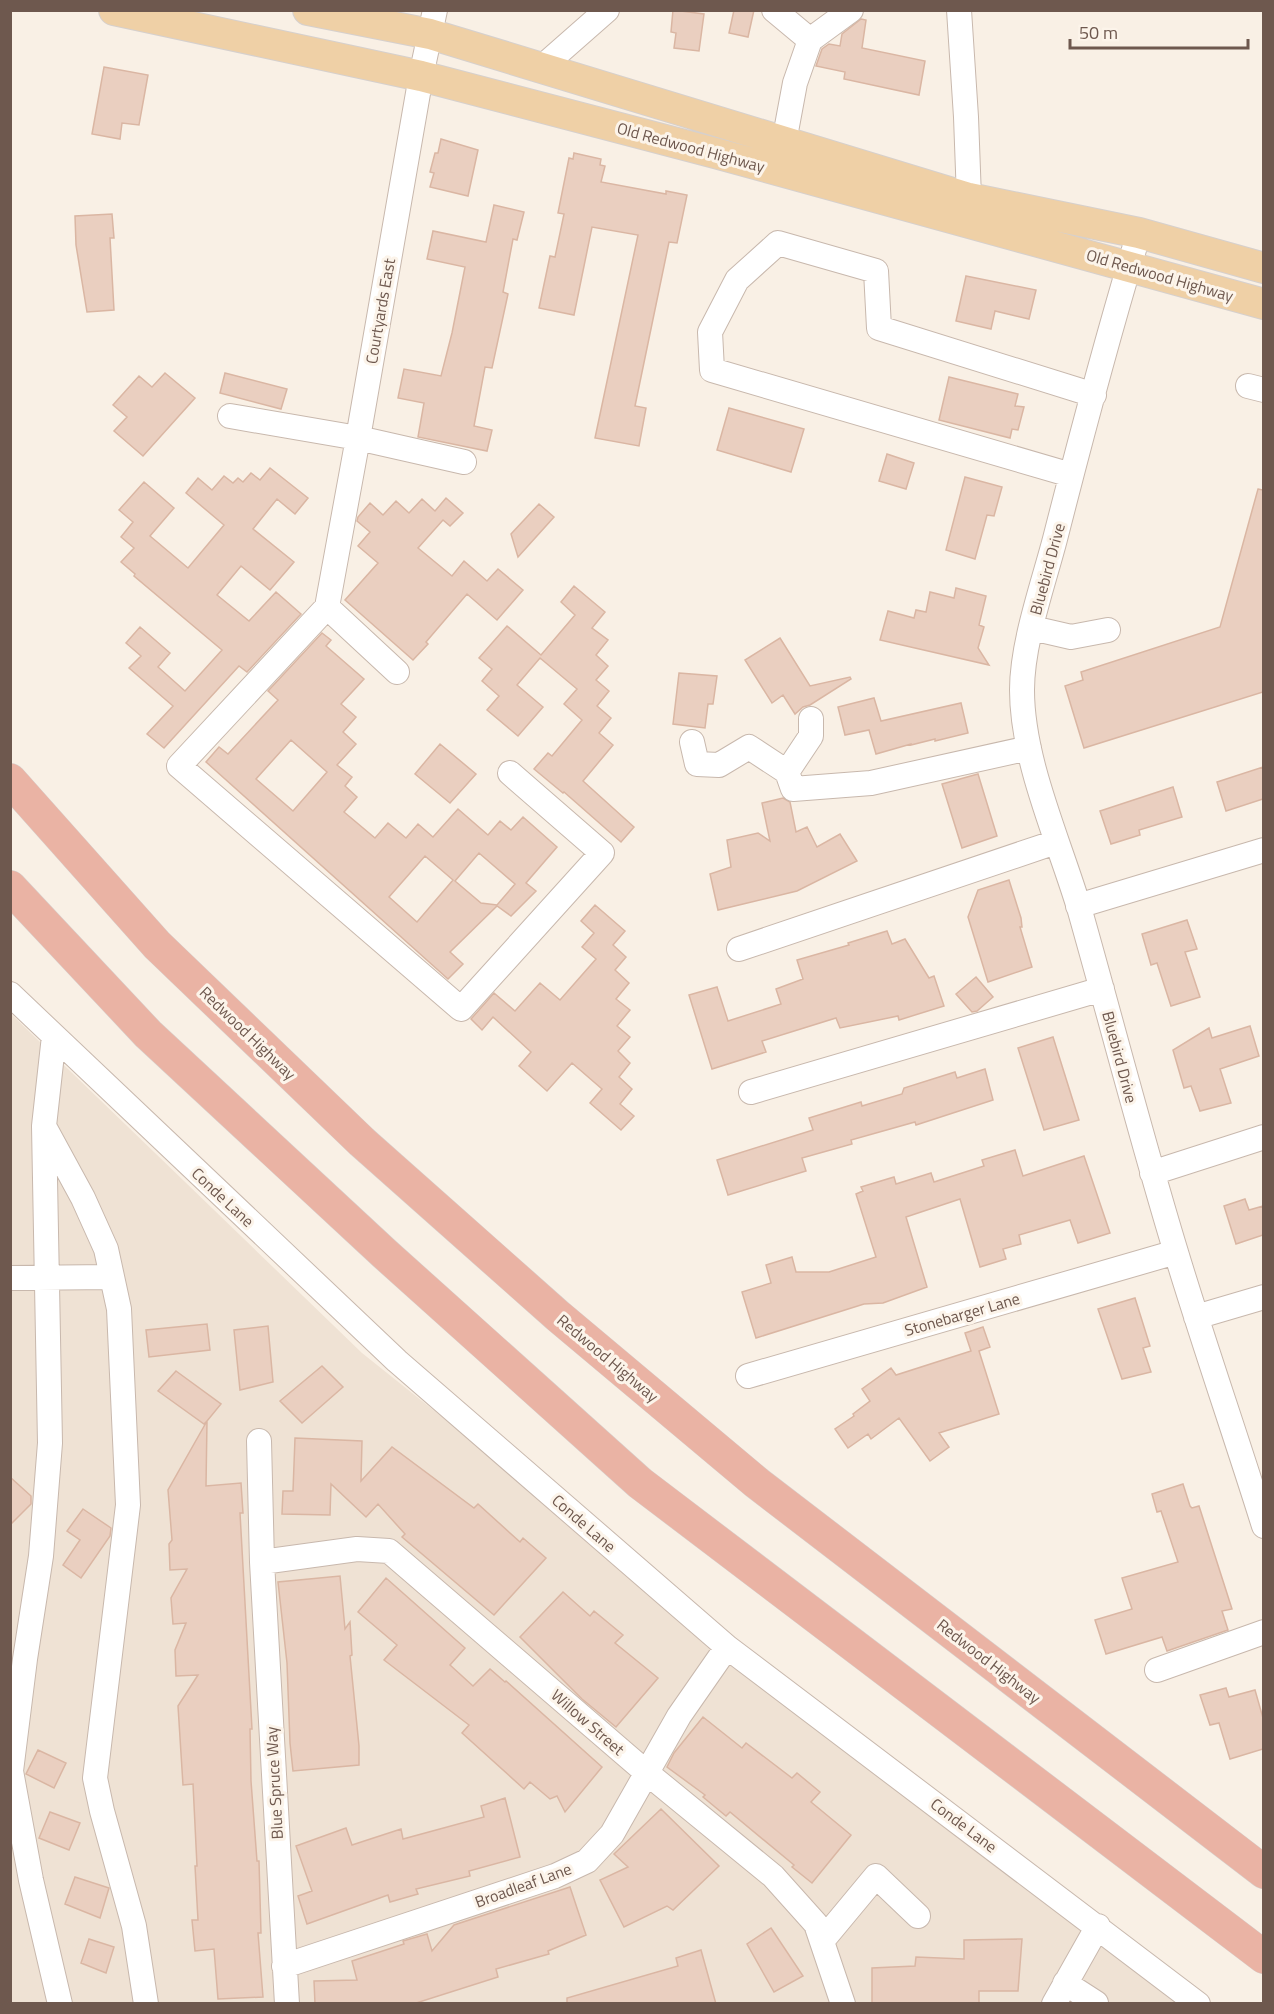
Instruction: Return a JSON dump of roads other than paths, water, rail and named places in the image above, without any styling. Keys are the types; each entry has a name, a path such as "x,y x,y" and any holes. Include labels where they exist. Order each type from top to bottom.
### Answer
{"highway":[{"path":"10,761 108,890"},
{"name":"Redwood Highway","path":"10,780 157,945 353,1134 558,1316 757,1483 1263,1872"},
{"path":"10,887 148,1034 394,1262 640,1483 1263,1957"},
{"path":"10,895 62,944"}],"main road":[{"name":"Old Redwood Highway","path":"114,10 421,76 715,153 1263,304"},
{"name":"Old Redwood Highway","path":"308,10 432,22 541,68 969,198 1139,233 1263,268"}],"street":[{"path":"541,68 607,10"},
{"path":"774,10 810,40"},
{"path":"784,142 795,83 810,40 851,10"},
{"path":"959,10 969,198"},
{"name":"Courtyards East","path":"327,607 432,22"},
{"name":"Bluebird Drive","path":"1139,233 1071,476 1024,662 1022,689 1029,748 1056,842 1078,906 1152,1173 1263,1526"},
{"path":"1071,476 712,370 710,332 736,280 778,243 876,271 879,328 1094,395"},
{"path":"230,416 358,438 464,462"},
{"path":"397,672 327,607 179,766 461,1009 603,854 510,773"},
{"path":"1032,628 1071,636 1108,630"},
{"path":"787,772 811,736 811,719"},
{"path":"692,742 697,764 718,765 749,747 787,772 793,789 871,783 1029,748"},
{"path":"739,949 1056,842"},
{"path":"1078,906 1263,850"},
{"path":"751,1092 1102,989"},
{"name":"Conde Lane","path":"10,994 397,1361 727,1647 1198,2004"},
{"path":"54,1036 44,1126 50,1443 41,1556 11,1771 17,1839 60,2004"},
{"path":"44,1126 83,1198 106,1249 119,1309 128,1505 95,1779 134,1926 146,2004"},
{"path":"1152,1173 1263,1137"},
{"name":"Stonebarger Lane","path":"748,1376 1176,1252"},
{"path":"10,1278 112,1277"},
{"path":"1196,1317 1263,1297"},
{"path":"259,1441 262,1562"},
{"name":"Willow Street","path":"262,1562 357,1550 389,1551 646,1773 773,1876 816,1924 836,2002"},
{"name":"Blue Spruce Way","path":"262,1562 287,2004"},
{"path":"1157,1670 1263,1632"},
{"name":"Broadleaf Lane","path":"284,1966 555,1876 587,1861 612,1834 679,1716 727,1647"},
{"path":"822,1941 876,1876 918,1916"},
{"path":"1096,2003 1059,1993 1098,1926"}]}
